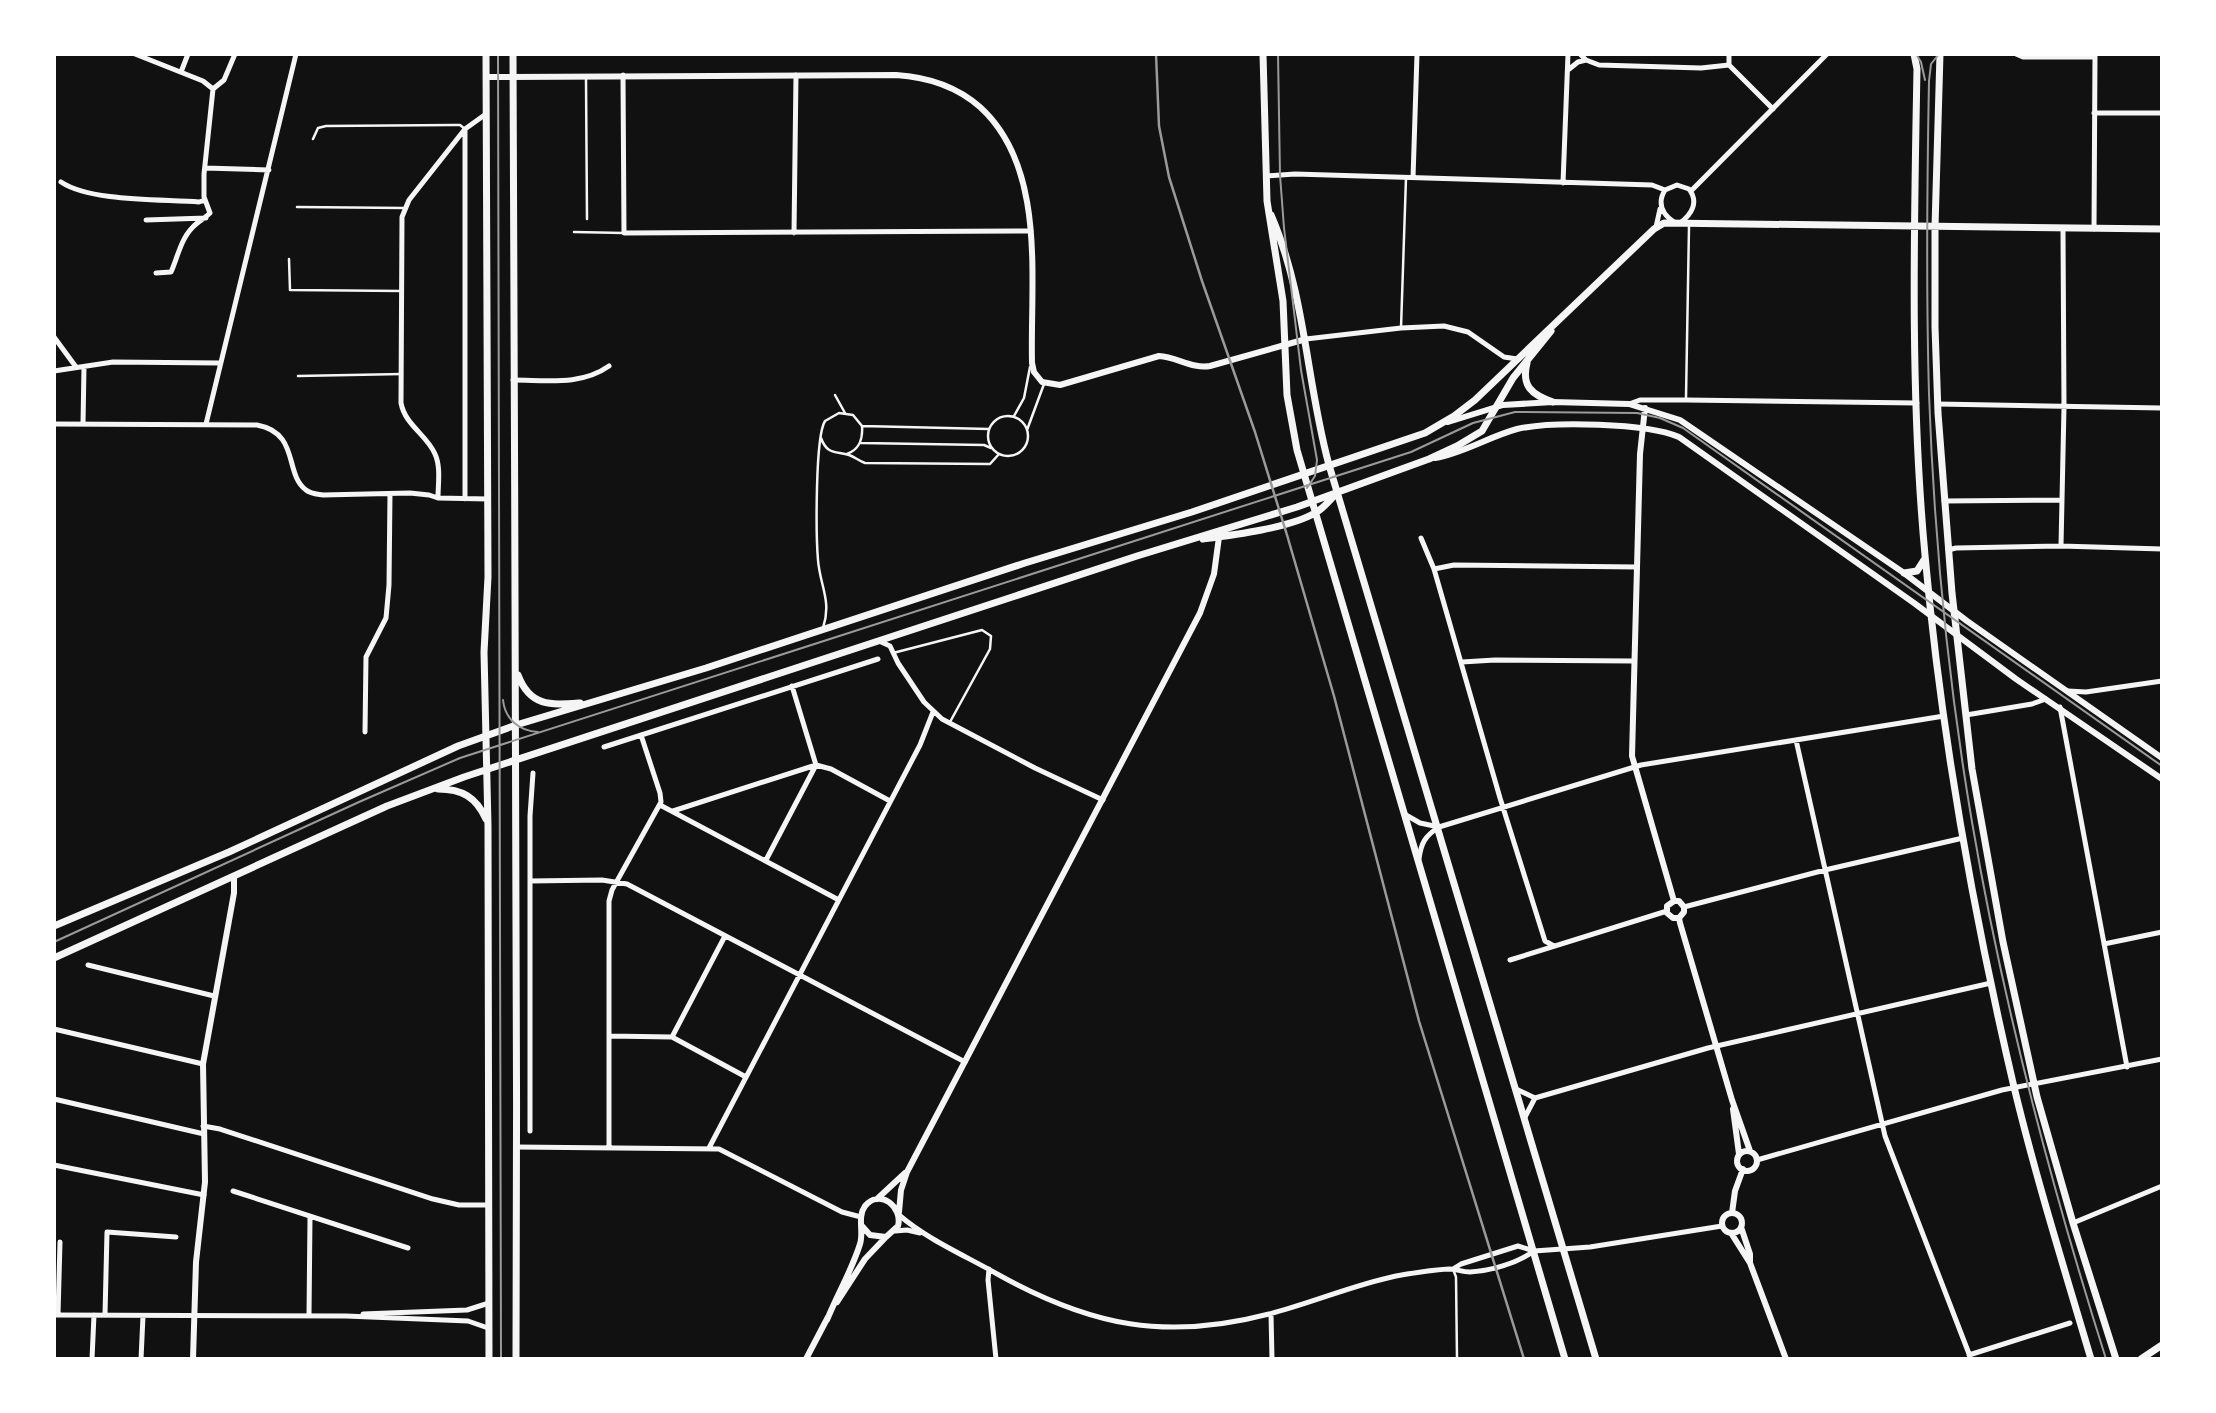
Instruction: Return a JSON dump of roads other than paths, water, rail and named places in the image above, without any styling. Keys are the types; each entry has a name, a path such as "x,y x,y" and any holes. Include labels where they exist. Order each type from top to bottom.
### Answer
{"main road":[{"path":"486,54 488,577 484,652 488,826 489,1359"},
{"path":"513,54 517,758 516,1359"},
{"path":"1263,54 1268,207 1283,301 1290,419 1311,502 1406,815 1565,1359"},
{"path":"1914,54 1917,69 1914,227 1917,403 1928,592 1944,716 1963,838 1991,983 2015,1088 2091,1359"},
{"path":"1940,54 1935,227 1938,404 1948,550 1966,715 1983,838 2034,1084 2073,1223 2116,1359"},
{"path":"1268,207 1285,247 1330,466 1596,1359"},
{"path":"54,958 387,806 486,769 1188,539 1311,502 1429,459 1477,434 1485,426 1513,378 1556,325 1656,227 1689,223 2162,229"},
{"path":"56,925 229,852 458,746 516,725 1304,475 1415,437 1440,425 1475,401 1517,358 1556,325"},
{"path":"1528,360 1526,384 1539,397 1553,402"},
{"path":"1188,539 1219,537 1263,528 1315,513 1338,492"},
{"path":"1904,573 1914,573 1919,569 1925,556"},
{"path":"515,663 523,686 536,699 554,704 591,703"},
{"path":"430,790 450,789 467,794 482,811 488,826"},
{"path":"2141,1359 2162,1345"}],"street":[{"path":"135,54 203,81 213,89"},
{"path":"181,72 188,54"},
{"path":"213,89 222,83 234,54"},
{"path":"206,424 296,54"},
{"path":"1413,178 1418,54"},
{"path":"1563,183 1569,54"},
{"path":"1580,54 1598,65 1701,68 1729,65"},
{"path":"1729,54 1729,65 1773,109"},
{"path":"1691,191 1827,54"},
{"path":"2016,54 2023,57 2094,56 2094,229"},
{"path":"1567,72 1572,66 1586,60"},
{"path":"623,75 624,233 1031,231"},
{"path":"794,233 796,75"},
{"path":"486,77 911,76 939,82 965,96 1000,129 1015,154 1024,183 1031,231 1032,353 1034,372 1044,384 1064,384 1159,356 1198,366 1210,366 1306,339 1401,328 1455,328 1480,339 1504,357 1517,358"},
{"path":"156,273 171,272 189,232 210,213 205,200 205,168 213,89"},
{"path":"2094,113 2162,113"},
{"path":"438,498 439,463 432,447 403,410 401,231 404,208 465,128 486,114"},
{"path":"465,128 466,499"},
{"path":"205,168 269,170"},
{"path":"1266,176 1295,174 1652,185 1665,190 1677,185 1691,191"},
{"path":"61,182 73,189 98,195 199,202 205,200"},
{"path":"1656,227 1665,190"},
{"path":"1661,202 1665,216 1677,223 1687,218 1694,206 1691,191"},
{"path":"146,220 206,218"},
{"path":"2061,546 2064,407 2063,229"},
{"path":"54,337 76,367"},
{"path":"54,370 113,362 219,363"},
{"path":"513,380 579,380 595,375 609,366"},
{"path":"83,424 84,367"},
{"path":"1629,404 1640,400 1917,403"},
{"path":"1440,425 1495,407 1553,402 1629,404 1691,426 1904,573 2162,758"},
{"path":"1938,404 2162,408"},
{"path":"1645,408 1642,428 1632,750 1634,767 1674,901"},
{"path":"54,424 257,425 274,431 288,447 302,486 312,493 488,499"},
{"path":"1429,459 1458,453 1499,435 1527,427 1642,428 1667,432 1690,444 2162,779"},
{"path":"365,732 366,657 386,618 390,494"},
{"path":"1944,501 2062,500"},
{"path":"806,1359 865,1259 898,1226 900,1196 907,1172 1200,613 1214,575 1219,537"},
{"path":"1420,538 1434,569 1545,941 1554,946"},
{"path":"1948,550 2061,546 2162,549"},
{"path":"1434,569 1454,565 1637,567"},
{"path":"879,641 890,646 933,712 1035,768 1103,800"},
{"path":"604,747 878,659"},
{"path":"1462,662 1634,661"},
{"path":"2067,691 2086,692 2162,681"},
{"path":"766,860 816,765 792,686"},
{"path":"1966,715 2032,704 2046,699"},
{"path":"2060,707 2127,1067"},
{"path":"709,1148 920,744 933,712"},
{"path":"1419,859 1421,844 1439,827 1634,767 1944,716"},
{"path":"609,1148 609,906 612,890 660,805 660,793 641,735"},
{"path":"1796,740 1882,1125 1970,1357 2070,1323"},
{"path":"673,811 816,765 831,769 890,801"},
{"path":"530,1131 530,802 533,774"},
{"path":"660,805 837,899"},
{"path":"1406,815 1420,823 1439,827"},
{"path":"1684,907 1963,838"},
{"path":"193,1359 195,1262 204,1195 203,1063 234,876"},
{"path":"530,881 618,881 965,1062"},
{"path":"1674,901 1681,903 1684,907 1683,915 1679,918 1671,917 1667,911 1668,904 1674,901"},
{"path":"1510,960 1667,911"},
{"path":"54,915 56,925"},
{"path":"1679,918 1732,1100 1750,1151 1757,1160"},
{"path":"2104,944 2162,932"},
{"path":"672,1037 725,936"},
{"path":"88,965 214,996"},
{"path":"1516,1089 1535,1098 1717,1046 1991,983"},
{"path":"54,1029 203,1063"},
{"path":"609,1036 672,1037 746,1077"},
{"path":"1732,1100 1739,1154 1737,1163 1743,1169 1752,1169 1757,1160 2015,1088 2162,1059"},
{"path":"1525,1117 1535,1098"},
{"path":"54,1099 203,1130 220,1129 433,1199 459,1205 489,1205"},
{"path":"516,1147 709,1148 725,1152 842,1212 861,1217"},
{"path":"1739,1154 1750,1151"},
{"path":"54,1165 204,1195"},
{"path":"1732,1213 1735,1191 1743,1169"},
{"path":"827,1320 860,1244 864,1207 885,1193 907,1172"},
{"path":"2073,1223 2162,1186"},
{"path":"233,1191 408,1248"},
{"path":"876,1199 892,1203 899,1213 930,1237"},
{"path":"1722,1226 1724,1216 1732,1213 1740,1217 1750,1263"},
{"path":"309,1316 310,1217"},
{"path":"862,1226 870,1235 886,1237"},
{"path":"1453,1269 1518,1246 1534,1251 1598,1247 1722,1226 1731,1233 1750,1263 1786,1359"},
{"path":"1731,1233 1741,1227"},
{"path":"895,1231 911,1230 930,1237 1035,1295 1072,1310 1099,1319 1169,1328 1231,1323 1271,1314 1396,1276 1453,1269 1464,1272 1484,1270 1522,1259 1534,1251"},
{"path":"105,1315 107,1232 176,1237"},
{"path":"61,1242 56,1315 346,1316 468,1321 488,1328"},
{"path":"989,1269 996,1359"},
{"path":"346,1316 399,1311 467,1310 489,1303"},
{"path":"1271,1314 1272,1359"},
{"path":"92,1359 94,1315"},
{"path":"141,1359 143,1316"}],"lane":[{"path":"586,76 587,219"},
{"path":"313,139 318,128 326,126 460,125 465,128"},
{"path":"1401,328 1406,178"},
{"path":"297,207 404,208"},
{"path":"1686,400 1689,223"},
{"path":"574,232 624,233"},
{"path":"289,259 290,290 402,291"},
{"path":"1014,417 1024,398 1032,353"},
{"path":"298,376 402,374"},
{"path":"1027,430 1044,384"},
{"path":"835,396 845,413"},
{"path":"822,629 827,604 818,561 818,444 822,427 829,417 845,413 853,415 862,426 861,443 855,451 848,454"},
{"path":"861,443 984,445 999,454 1011,456 1020,452 1028,439 1024,424 1014,417 1002,417 989,429 991,448"},
{"path":"862,426 989,429"},
{"path":"821,435 830,452 848,454 865,463 989,464 999,454"},
{"path":"893,653 982,630 991,636 992,643 949,723"},
{"path":"1453,1269 1456,1277 1457,1359"}],"tram line":[{"path":"498,54 501,1359"},
{"path":"1278,54 1280,175 1284,228 1301,370 1317,460 1315,476 1307,488"},
{"path":"1916,54 1921,62 1925,80"},
{"path":"1939,54 1931,64 1929,81 1927,315 1934,501 1949,662 1972,822 2013,1025 2047,1159 2106,1359"},
{"path":"54,942 460,758 1411,452 1473,423 1515,412 1637,413 1660,418 1683,428 2162,766"},
{"path":"503,700 504,707 514,723 538,732"}],"railway":[{"path":"1156,54 1159,126 1169,177 1287,535 1334,696 1419,1021 1524,1359"}]}
